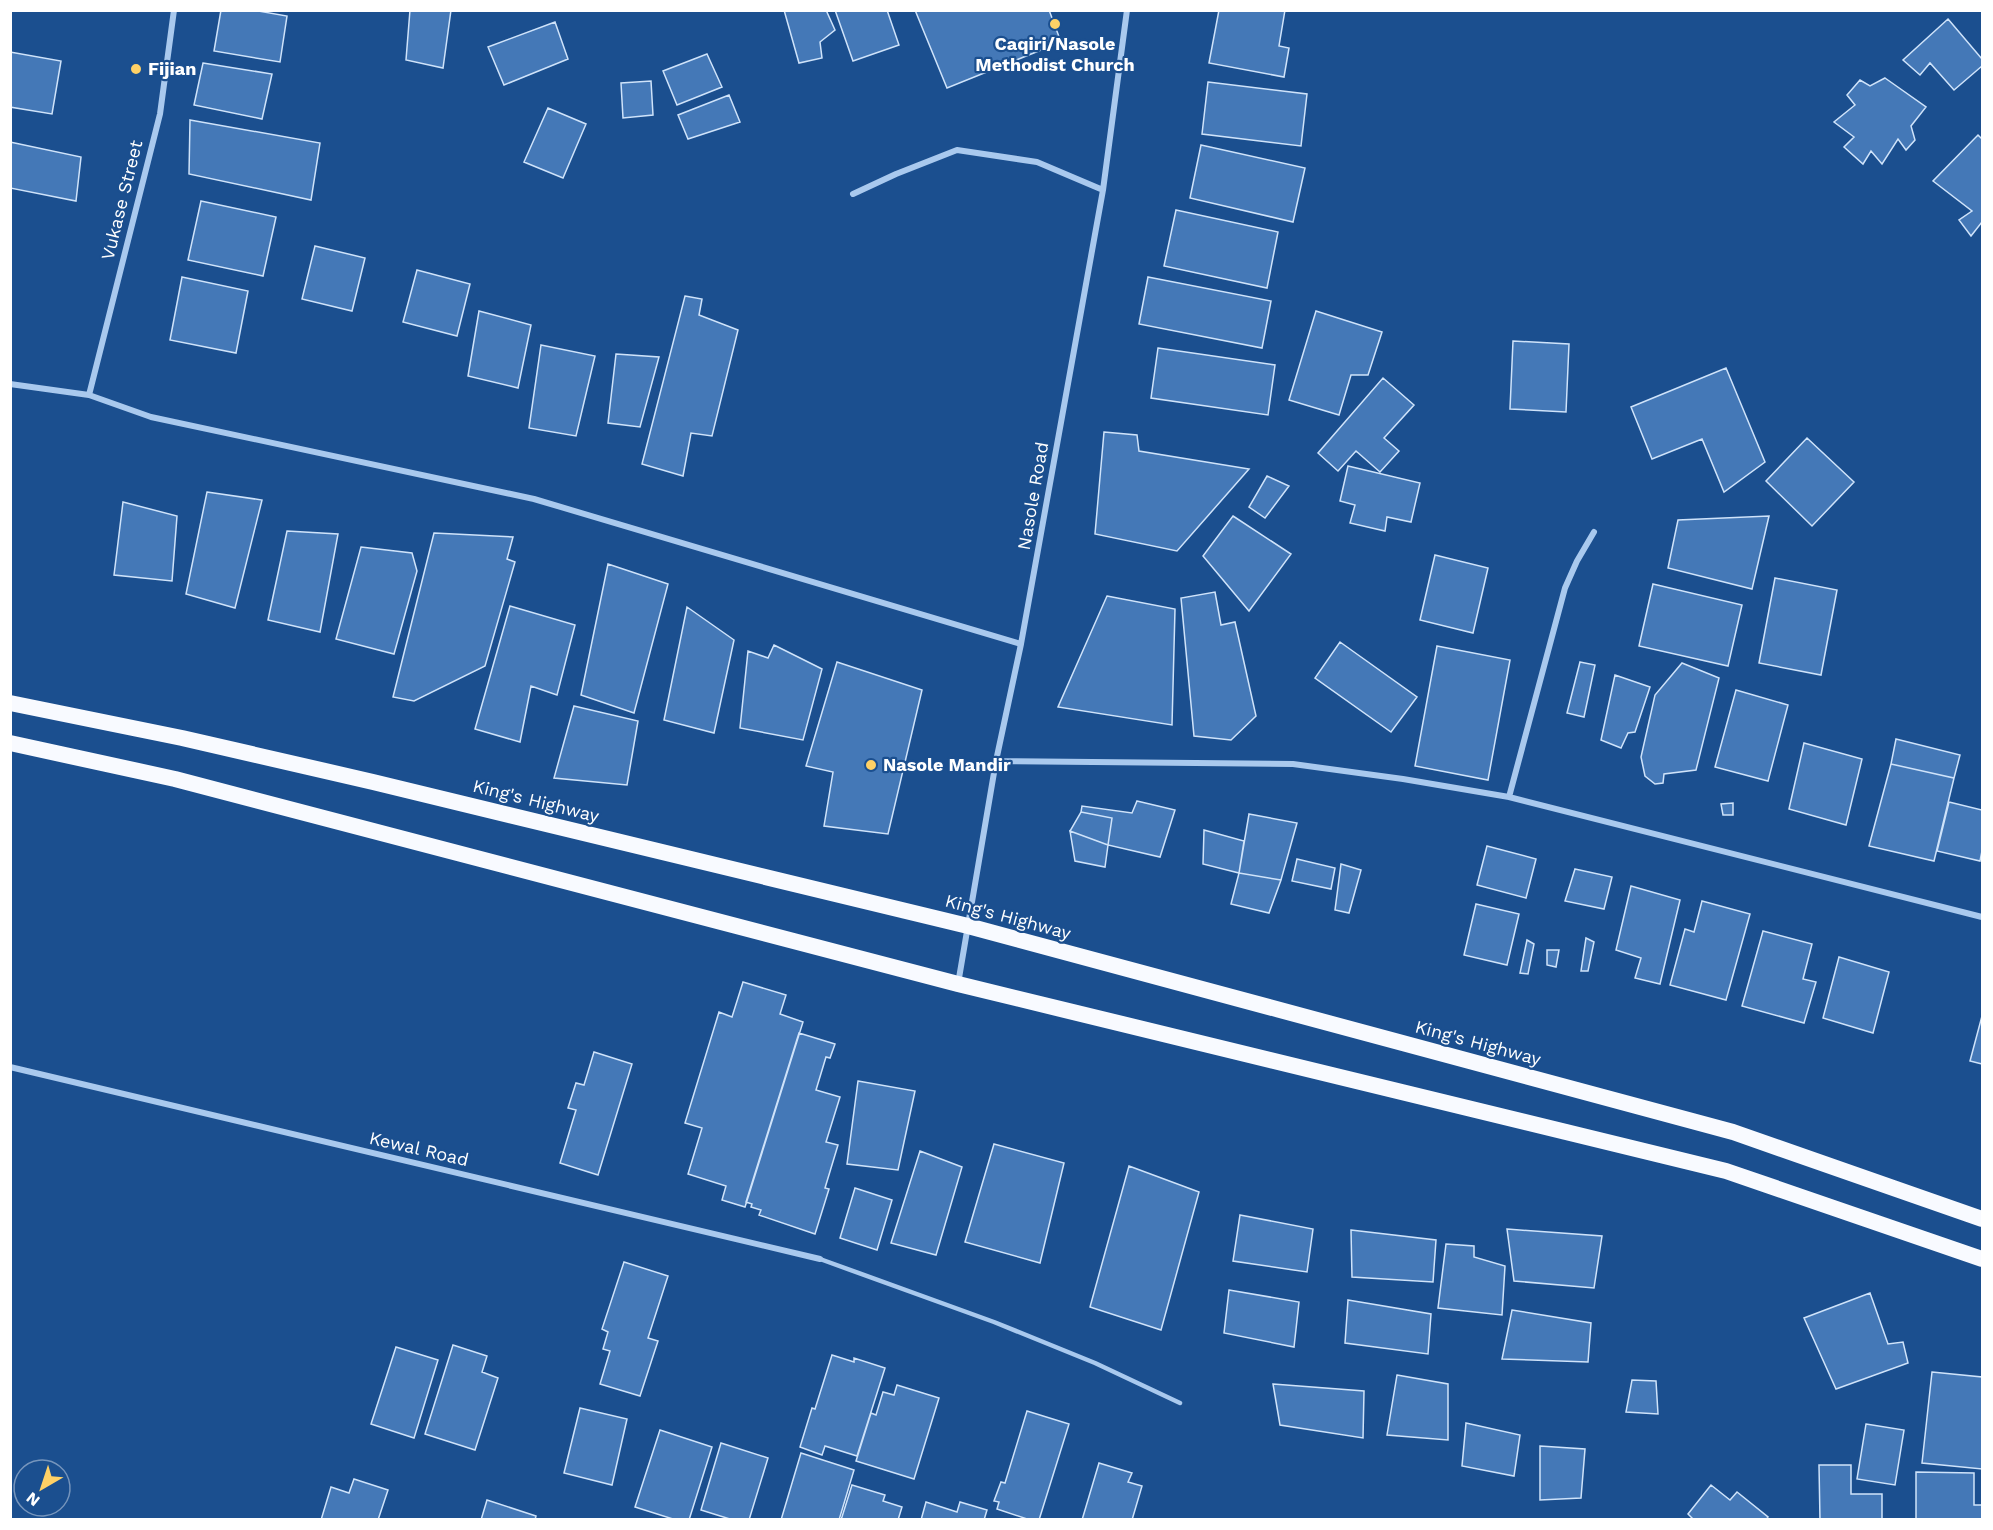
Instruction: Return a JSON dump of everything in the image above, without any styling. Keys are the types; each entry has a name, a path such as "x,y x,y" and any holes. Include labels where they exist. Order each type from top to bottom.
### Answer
{"highway":[{"name":"King's Highway","path":"10,703 182,738 373,782 968,926 1733,1132 1983,1219"},
{"path":"10,743 175,778 958,984 1726,1171 1983,1259"}],"street":[{"name":"Vukase Street","path":"89,395 160,114 174,10"},
{"name":"Nasole Road","path":"958,984 996,761 1022,644 1103,190 1127,10"},
{"path":"853,195 896,174 957,150 1037,162 1103,190"},
{"path":"10,384 89,395 151,417 534,499 1022,644"},
{"path":"1509,797 1565,588 1576,561 1594,532"},
{"path":"996,761 1293,764 1402,779 1509,797 1983,917"},
{"name":"Kewal Road","path":"10,1067 820,1259"}],"lane":[{"path":"820,1259 994,1322 1095,1363 1180,1403"}],"building":[{"path":"221,10 253,10 287,16 280,62 214,51"},
{"path":"410,10 451,10 443,68 406,60"},
{"path":"784,10 826,10 835,30 820,42 822,58 799,63"},
{"path":"835,10 887,10 899,45 853,61"},
{"path":"915,10 1049,10 1061,42 947,88"},
{"path":"1219,10 1285,10 1279,46 1289,48 1284,77 1209,63"},
{"path":"1948,19 1982,59 1982,66 1954,90 1930,63 1920,75 1903,60"},
{"path":"555,22 568,59 504,85 488,47"},
{"path":"10,52 61,61 52,114 10,107"},
{"path":"707,54 722,87 677,105 663,71"},
{"path":"203,63 272,74 262,119 194,105"},
{"path":"1885,78 1926,107 1911,126 1915,140 1906,150 1898,139 1882,164 1871,151 1863,164 1844,147 1854,137 1834,122 1855,105 1847,95 1860,80 1870,86"},
{"path":"651,81 653,115 623,118 621,83"},
{"path":"1208,82 1307,94 1301,146 1202,134"},
{"path":"729,95 740,122 688,139 678,115"},
{"path":"548,108 586,124 563,178 524,162"},
{"path":"190,120 320,143 311,200 189,174"},
{"path":"1978,135 1982,139 1982,222 1971,236 1959,220 1972,211 1933,181"},
{"path":"10,142 81,157 76,201 10,188"},
{"path":"1201,145 1305,168 1293,222 1190,198"},
{"path":"201,201 276,217 263,276 188,260"},
{"path":"1176,210 1278,232 1267,288 1164,266"},
{"path":"315,246 365,258 352,311 302,299"},
{"path":"417,270 470,284 457,336 403,322"},
{"path":"182,277 248,291 236,353 170,340"},
{"path":"1148,277 1271,301 1262,348 1139,324"},
{"path":"685,296 702,299 699,315 738,330 712,436 691,433 683,476 642,464"},
{"path":"479,311 531,325 518,388 468,376"},
{"path":"1316,311 1382,332 1368,375 1351,375 1339,415 1289,400"},
{"path":"1513,341 1569,344 1566,412 1510,409"},
{"path":"541,345 595,356 576,436 529,428"},
{"path":"1158,348 1275,365 1268,415 1151,398"},
{"path":"616,354 659,357 640,427 608,423"},
{"path":"1726,368 1765,462 1724,492 1702,439 1652,459 1631,407"},
{"path":"1383,378 1414,405 1384,438 1399,451 1380,472 1356,451 1338,471 1318,453"},
{"path":"1104,432 1137,435 1139,451 1249,469 1177,551 1095,534"},
{"path":"1807,438 1854,482 1812,526 1766,481"},
{"path":"1348,466 1420,483 1411,522 1387,517 1385,531 1350,523 1355,505 1340,501"},
{"path":"1267,476 1289,486 1265,518 1249,507"},
{"path":"207,492 262,500 235,608 186,594"},
{"path":"123,502 177,516 172,581 114,575"},
{"path":"1233,516 1291,554 1249,611 1203,556"},
{"path":"1769,516 1752,589 1668,568 1678,520"},
{"path":"287,531 338,534 320,632 268,620"},
{"path":"434,533 513,537 507,559 515,562 485,666 414,701 393,697"},
{"path":"361,547 412,553 417,571 394,654 336,639"},
{"path":"1435,555 1488,568 1473,633 1420,620"},
{"path":"608,564 668,584 634,713 581,695"},
{"path":"1775,578 1837,590 1821,675 1759,663"},
{"path":"1653,584 1742,605 1728,666 1639,646"},
{"path":"1215,592 1221,625 1235,622 1256,716 1231,740 1194,736 1181,598"},
{"path":"1107,596 1175,609 1172,725 1058,707"},
{"path":"510,606 575,625 557,695 531,686 520,742 475,729"},
{"path":"687,607 734,640 714,733 664,720"},
{"path":"1340,642 1417,697 1391,732 1315,678"},
{"path":"774,645 822,669 803,740 740,728 748,651 768,658"},
{"path":"1437,646 1510,660 1488,780 1415,766"},
{"path":"837,662 922,690 888,834 824,826 833,772 806,766"},
{"path":"1580,662 1595,665 1584,717 1567,713"},
{"path":"1682,663 1719,678 1696,770 1664,774 1663,783 1655,784 1645,776 1641,757 1655,695"},
{"path":"1615,675 1650,687 1635,732 1628,733 1621,748 1601,740"},
{"path":"1736,690 1788,705 1768,781 1715,767"},
{"path":"574,706 638,721 627,785 554,778"},
{"path":"1896,739 1960,755 1954,778 1891,764"},
{"path":"1804,743 1862,759 1846,825 1789,809"},
{"path":"1891,764 1954,778 1934,861 1869,846"},
{"path":"1137,801 1175,810 1160,857 1108,845 1112,818 1081,812 1082,806 1132,813"},
{"path":"1949,802 1982,810 1980,861 1937,851"},
{"path":"1733,803 1733,815 1723,815 1721,804"},
{"path":"1081,812 1112,818 1108,845 1070,831"},
{"path":"1249,814 1297,823 1281,880 1239,873"},
{"path":"1204,830 1244,841 1239,873 1203,864"},
{"path":"1070,831 1108,845 1105,867 1075,861"},
{"path":"1487,846 1536,859 1526,898 1477,885"},
{"path":"1297,859 1335,868 1331,889 1292,881"},
{"path":"1341,864 1361,870 1349,913 1335,910"},
{"path":"1575,869 1612,877 1604,909 1565,901"},
{"path":"1239,873 1281,880 1269,913 1231,904"},
{"path":"1631,886 1680,900 1660,984 1635,978 1641,958 1616,950"},
{"path":"1702,901 1750,914 1726,1000 1670,985 1685,929 1694,932"},
{"path":"1476,904 1519,914 1507,965 1464,955"},
{"path":"1763,931 1812,944 1803,979 1816,982 1804,1023 1742,1006"},
{"path":"1586,938 1594,942 1588,971 1581,971"},
{"path":"1527,940 1534,944 1528,974 1520,973"},
{"path":"1547,950 1559,950 1556,967 1547,965"},
{"path":"1839,957 1889,972 1873,1033 1823,1018"},
{"path":"743,982 786,995 780,1014 803,1022 745,1207 722,1200 726,1186 688,1174 702,1128 685,1123 719,1012 732,1017"},
{"path":"1982,1016 1982,1064 1970,1061"},
{"path":"799,1033 835,1044 830,1058 826,1057 816,1090 840,1097 826,1142 838,1145 825,1188 829,1189 815,1234 759,1215 761,1210 751,1207 752,1204 746,1202"},
{"path":"594,1052 632,1064 598,1175 560,1163 576,1110 568,1108 576,1083 584,1085"},
{"path":"858,1081 915,1091 898,1170 847,1164"},
{"path":"994,1144 1064,1163 1040,1263 965,1242"},
{"path":"920,1151 962,1167 936,1255 891,1243"},
{"path":"1129,1166 1199,1192 1161,1330 1090,1307"},
{"path":"855,1188 892,1200 877,1250 840,1238"},
{"path":"1240,1215 1313,1229 1307,1272 1233,1261"},
{"path":"1507,1229 1602,1236 1594,1288 1514,1281"},
{"path":"1351,1230 1436,1240 1433,1282 1352,1277"},
{"path":"1446,1244 1474,1246 1474,1257 1505,1266 1502,1315 1438,1308"},
{"path":"624,1262 668,1276 648,1338 658,1341 640,1396 600,1384 610,1351 603,1349 608,1332 602,1329"},
{"path":"1229,1290 1299,1302 1294,1347 1224,1333"},
{"path":"1870,1293 1888,1344 1903,1342 1908,1363 1836,1389 1804,1318"},
{"path":"1348,1300 1431,1314 1428,1354 1345,1343"},
{"path":"1512,1310 1591,1323 1588,1362 1502,1359"},
{"path":"453,1345 487,1356 482,1372 498,1378 475,1450 425,1434"},
{"path":"396,1347 438,1360 414,1438 371,1424"},
{"path":"832,1355 854,1362 854,1358 885,1368 857,1456 825,1446 822,1455 800,1447"},
{"path":"1932,1372 1982,1377 1982,1469 1922,1463"},
{"path":"1397,1375 1448,1384 1448,1440 1387,1435"},
{"path":"1632,1380 1656,1381 1658,1414 1626,1412"},
{"path":"1273,1384 1364,1391 1363,1438 1280,1425"},
{"path":"897,1385 939,1398 914,1479 856,1461 871,1413 876,1415 883,1392 894,1395"},
{"path":"580,1408 627,1419 612,1485 564,1473"},
{"path":"1027,1411 1069,1424 1039,1520 1030,1520 997,1509 999,1502 994,1501 1001,1482 1005,1483"},
{"path":"1466,1423 1520,1435 1514,1476 1462,1466"},
{"path":"1866,1424 1904,1430 1895,1485 1857,1479"},
{"path":"660,1430 712,1447 689,1520 676,1520 635,1507"},
{"path":"721,1443 768,1458 749,1520 733,1520 701,1510"},
{"path":"1540,1446 1585,1449 1581,1498 1540,1500"},
{"path":"801,1453 854,1470 839,1520 781,1520"},
{"path":"1099,1463 1132,1473 1128,1482 1142,1486 1132,1520 1082,1520"},
{"path":"1819,1465 1851,1465 1851,1494 1882,1494 1882,1520 1820,1520"},
{"path":"1916,1472 1974,1473 1974,1505 1982,1505 1982,1520 1916,1520"},
{"path":"354,1479 388,1490 378,1520 321,1520 331,1487 349,1493"},
{"path":"852,1485 885,1495 883,1501 902,1507 898,1520 841,1520"},
{"path":"1711,1485 1730,1500 1737,1492 1768,1517 1766,1520 1694,1520 1688,1514"},
{"path":"487,1500 536,1516 535,1520 481,1520"},
{"path":"926,1502 957,1512 960,1502 987,1510 984,1520 921,1520"}],"place":[{"name":"Caqiri/Nasole Methodist Church","path":"1055,24"},
{"name":"Fijian","path":"136,69"},
{"name":"Nasole Mandir","path":"871,765"}]}
